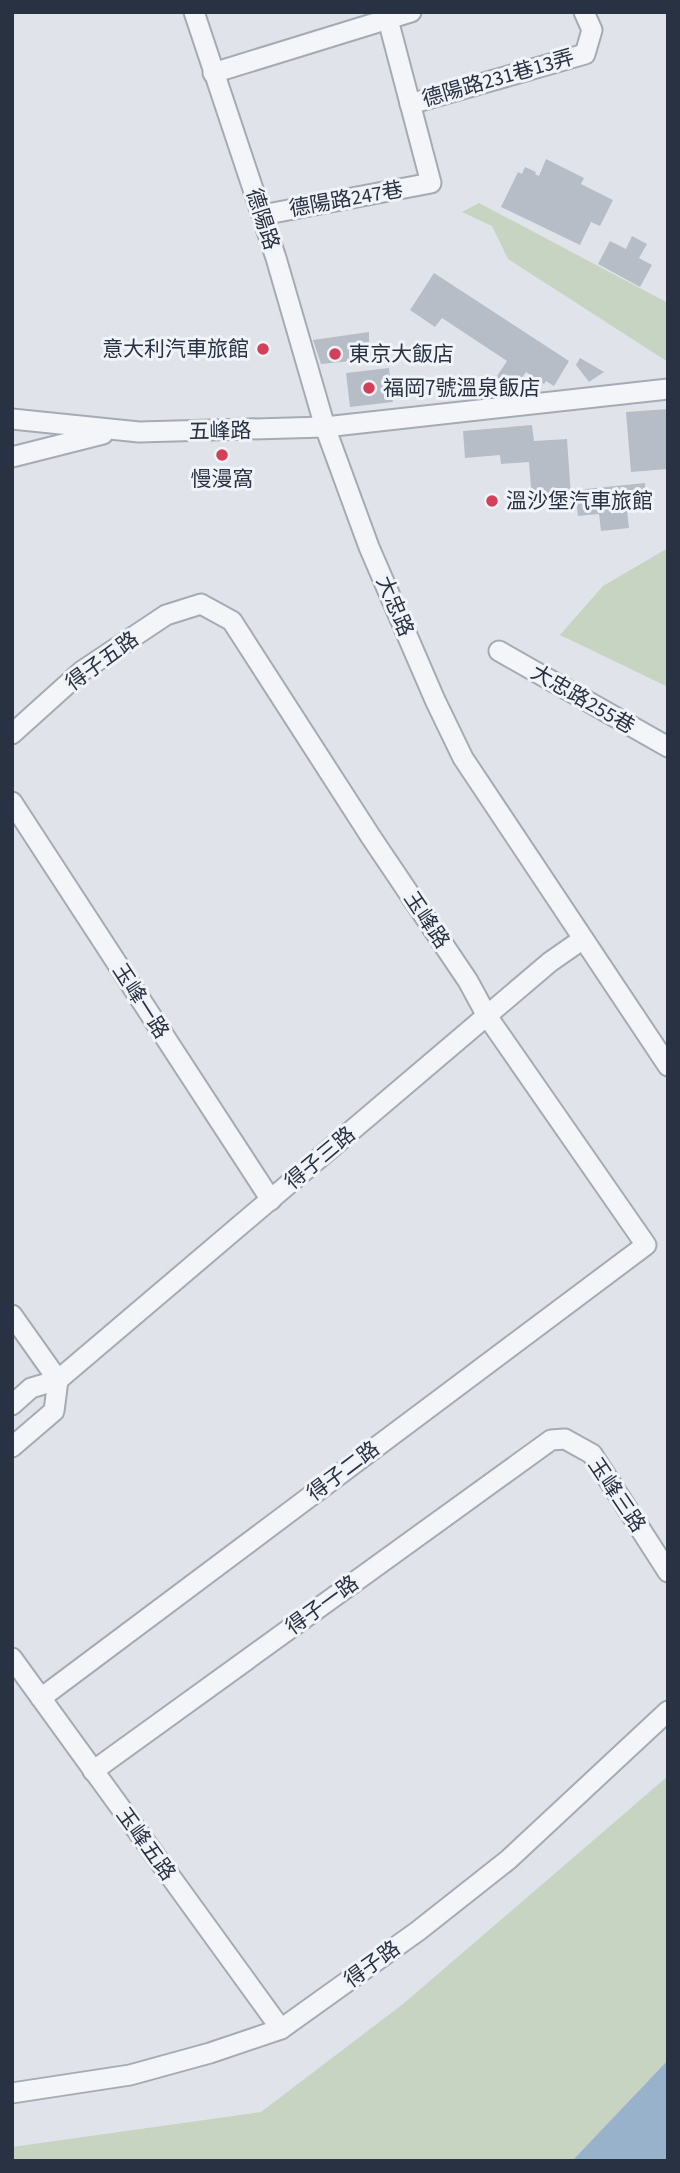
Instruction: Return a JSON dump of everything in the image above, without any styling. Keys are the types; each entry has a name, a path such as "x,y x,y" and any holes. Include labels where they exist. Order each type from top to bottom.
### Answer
{"street":[{"name":"德陽路","path":"194,12 262,215 325,427"},
{"path":"214,73 386,15 411,12"},
{"name":"德陽路231巷13弄","path":"410,104 585,54 592,30 584,12"},
{"name":"德陽路231巷13弄","path":"386,15 431,183"},
{"name":"德陽路247巷","path":"262,215 431,183"},
{"path":"325,427 668,389"},
{"name":"五峰路","path":"12,419 114,431 325,427"},
{"name":"大忠路","path":"325,427 369,547 463,758 668,1066"},
{"name":"五峰路","path":"12,457 114,431"},
{"name":"得子五路","path":"12,734 82,671 166,615 201,604"},
{"name":"玉峰路","path":"201,604 232,621 371,837 468,981 487,1016 646,1245"},
{"name":"大忠路255巷","path":"499,650 668,747"},
{"name":"玉峰一路","path":"12,802 271,1200"},
{"name":"得子三路","path":"12,1405 31,1388 58,1380 550,962 583,939"},
{"name":"得子二路","path":"41,1698 646,1245"},
{"path":"12,1315 58,1380 54,1411 12,1447"},
{"name":"玉峰三路","path":"551,1440 565,1439 592,1454 668,1572"},
{"name":"得子一路","path":"93,1771 551,1440"},
{"name":"玉峰五路","path":"12,1658 281,2029"},
{"name":"得子路","path":"14,2090 130,2075 210,2053 281,2029 418,1931 508,1860 668,1711"}],"green space":[{"path":"479,203 668,303 668,362 508,259 492,226 462,212"},
{"path":"668,548 668,687 560,635 603,586"},
{"path":"668,1776 668,2060 572,2161 12,2161 12,2147 261,2112 403,2004"}],"water":[{"path":"668,2060 668,2161 572,2161"}],"building":[{"path":"546,159 584,178 581,184 613,200 600,226 591,222 580,245 501,207 518,172 522,174 525,167 539,176"},
{"path":"632,236 647,244 639,258 652,265 640,287 598,264 610,241 626,249"},
{"path":"434,273 569,361 554,386 546,381 544,384 526,372 513,391 495,379 507,361 442,318 435,327 410,310"},
{"name":"東京大飯店","path":"369,332 369,342 351,346 352,361 321,364 313,340"},
{"path":"580,358 604,372 589,382 576,365"},
{"name":"福岡7號溫泉飯店","path":"389,368 393,402 350,407 346,373"},
{"path":"668,409 668,469 631,472 626,412"},
{"path":"532,425 534,441 567,439 571,496 532,500 529,462 501,464 500,455 465,458 463,431"},
{"path":"645,483 647,509 627,511 629,528 601,531 599,514 578,516 575,490"}],"place":[{"name":"意大利汽車旅館","path":"263,349"},
{"name":"東京大飯店","path":"335,354"},
{"name":"福岡7號溫泉飯店","path":"369,388"},
{"name":"慢漫窩","path":"222,455"},
{"name":"溫沙堡汽車旅館","path":"492,501"}]}
